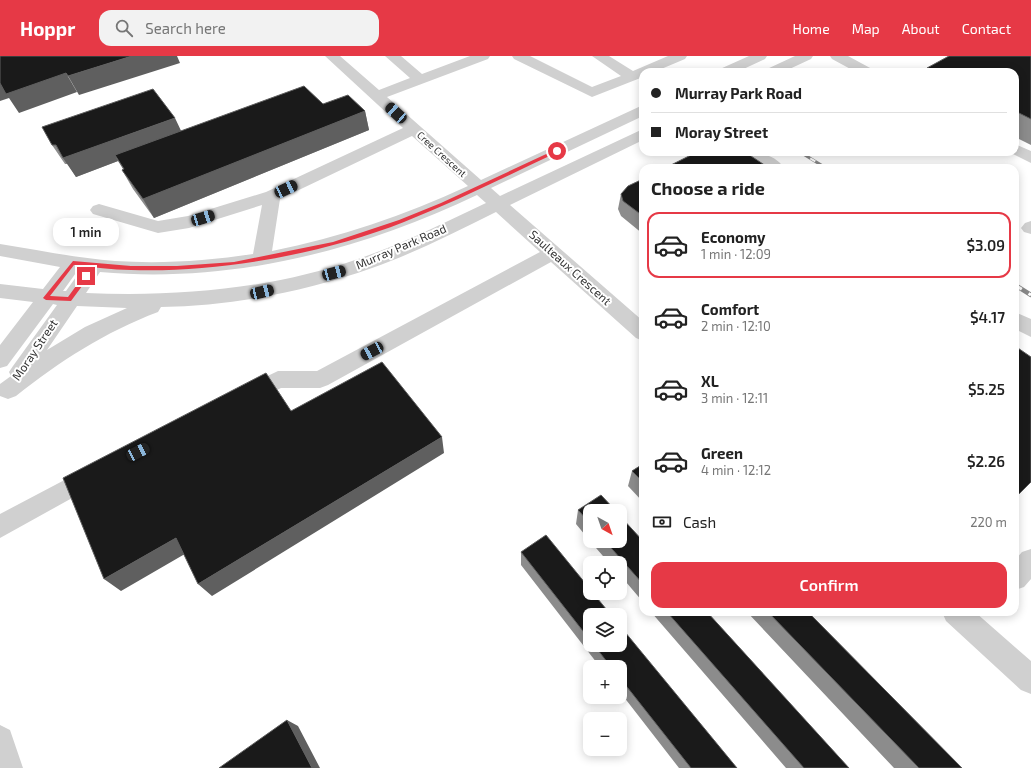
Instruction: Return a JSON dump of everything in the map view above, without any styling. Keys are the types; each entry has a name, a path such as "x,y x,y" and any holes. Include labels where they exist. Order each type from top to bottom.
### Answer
{"street":[{"name":"Cree Crescent","path":"332,56 498,204"},
{"path":"392,56 421,80"},
{"path":"377,96 483,56"},
{"path":"599,56 632,76"},
{"path":"646,68 661,59 680,56"},
{"path":"734,68 759,56 761,68"},
{"path":"780,68 806,56"},
{"path":"837,56 860,68"},
{"path":"524,57 592,93 639,72"},
{"name":"Murray Park Road","path":"95,265 131,268 177,268 234,264 334,244 401,222 639,112"},
{"path":"99,210 158,227 189,222 272,196 414,129"},
{"name":"Murray Park Road","path":"69,299 165,302 262,292 347,270 420,241 639,136"},
{"path":"1019,151 1031,158"},
{"path":"757,156 770,164"},
{"path":"261,259 272,196"},
{"name":"Saulteaux Crescent","path":"498,204 639,329"},
{"path":"0,250 95,265"},
{"path":"229,405 278,380 320,379 553,253"},
{"name":"Moray Street","path":"0,360 73,262"},
{"name":"Moray Street","path":"4,395 69,299 95,265"},
{"path":"0,291 46,298 69,299"},
{"path":"4,395 47,359 83,336 120,317 165,302"},
{"path":"1019,322 1031,329"},
{"path":"0,527 110,466"},
{"path":"969,617 1031,680"},
{"path":"0,740 8,768"}],"building":[{"path":"0,56 132,56 68,76 66,73 6,94 0,83"},
{"path":"949,56 1031,56 1031,119 1019,113 1019,68 927,68"},
{"path":"304,86 323,104 348,95 365,111 143,199 122,170 124,169 115,155"},
{"path":"153,89 175,118 63,158 56,145 52,145 42,127"},
{"path":"689,156 751,156 763,164 673,164"},
{"path":"639,181 639,213 623,201 621,194 628,186"},
{"path":"1019,349 1031,357 1031,482 1019,494"},
{"path":"382,362 442,437 198,584 176,538 104,579 63,478 266,373 291,411"},
{"path":"639,467 639,478 632,471"},
{"path":"601,495 609,504 587,504"},
{"path":"583,507 583,515 578,510"},
{"path":"627,524 639,537 639,579 627,566 627,556 618,556 611,548 627,548"},
{"path":"546,535 583,580 583,600 599,600 605,608 583,608 583,631 521,552"},
{"path":"671,616 711,616 849,768 804,768"},
{"path":"772,616 812,616 962,768 919,768"},
{"path":"627,634 737,768 691,768 627,687 627,660 606,660 599,652 627,652"},
{"path":"287,720 312,768 219,768"}],"railway":[{"path":"806,156 820,164"},
{"path":"1019,288 1031,295"}],"route":[{"path":"86,276 69,299 46,298 73,262 131,268 177,268 234,264 334,244 401,222 557,151"}]}
